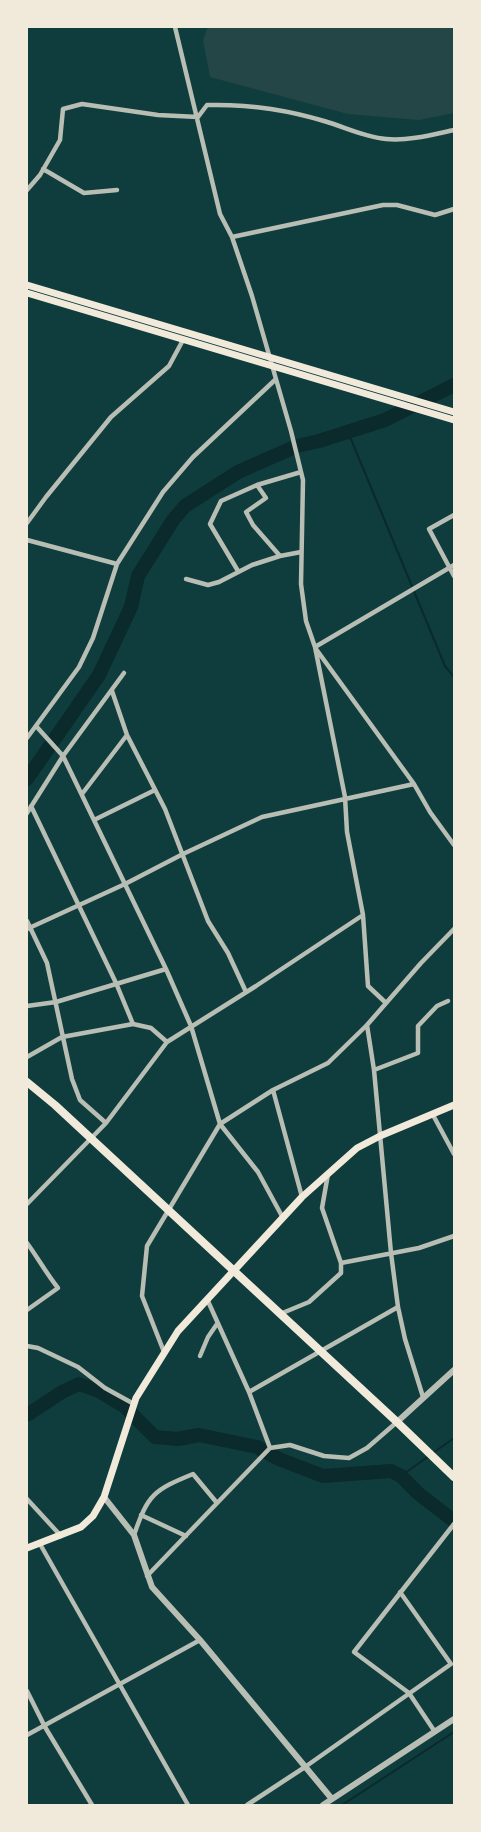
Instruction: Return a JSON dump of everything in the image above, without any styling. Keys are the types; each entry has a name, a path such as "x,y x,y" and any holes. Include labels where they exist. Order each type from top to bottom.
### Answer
{"main road":[{"path":"27,285 385,391 449,414 454,420"},
{"path":"27,293 375,397 449,414"},
{"path":"27,1082 92,1139 454,1477"},
{"path":"27,1548 81,1527 93,1516 104,1497 134,1404 164,1352 178,1331 302,1197 357,1148 454,1105"}],"street":[{"path":"175,27 220,214 232,237 252,296 303,480 301,584 306,621 315,647 345,797 347,832 363,915 368,986 386,1004"},
{"path":"27,190 60,140 63,109 82,104 158,115 198,117"},
{"path":"198,117 207,105 267,107 290,111 364,135 385,139 417,139 454,130"},
{"path":"43,169 84,194 117,190"},
{"path":"232,237 383,205 397,205 435,215 454,209"},
{"path":"27,523 111,417 169,366 183,340"},
{"path":"27,738 80,667 93,638 117,564 163,492 193,457 276,379"},
{"path":"238,571 210,524 221,501 257,485 301,472"},
{"path":"257,485 266,498 246,512 253,525 280,556"},
{"path":"454,515 429,529 452,567 454,576"},
{"path":"27,540 117,564"},
{"path":"186,579 208,585 219,582 252,565 301,552"},
{"path":"315,647 452,567"},
{"path":"315,647 414,784 430,812 454,845"},
{"path":"27,813 61,754 112,692 124,673"},
{"path":"112,692 127,735 155,790 183,854 207,921 228,953 246,992"},
{"path":"27,730 36,726"},
{"path":"36,726 61,754 166,969 191,1026 220,1124 258,1172 284,1219"},
{"path":"81,794 127,735"},
{"path":"29,928 262,817 345,797 414,784"},
{"path":"94,820 155,790"},
{"path":"31,806 134,1024"},
{"path":"27,1204 106,1123 167,1042 363,915"},
{"path":"27,921 47,963 72,1079 80,1100 106,1123"},
{"path":"164,1352 142,1296 147,1246 220,1124 273,1090 328,1063 367,1025 454,929"},
{"path":"27,1006 56,1002 166,969"},
{"path":"374,1070 418,1053 418,1026 436,1006 448,1001"},
{"path":"27,1057 62,1037 134,1024 152,1028 167,1042"},
{"path":"367,1025 374,1070 398,1307 405,1339 423,1397"},
{"path":"273,1090 302,1197"},
{"path":"433,1115 454,1154"},
{"path":"280,1314 309,1302 341,1273 341,1263 322,1208 328,1174"},
{"path":"341,1263 418,1248 454,1236"},
{"path":"27,1243 42,1264 43,1270 58,1288 27,1310"},
{"path":"207,1299 249,1392 270,1448"},
{"path":"249,1392 321,1353 398,1307"},
{"path":"200,1356 208,1337 218,1324"},
{"path":"27,1346 38,1348 78,1367 105,1388 134,1404"},
{"path":"147,1576 270,1448 290,1445 324,1456 349,1458 367,1448 454,1370"},
{"path":"134,1535 142,1509 160,1488 193,1474 217,1503"},
{"path":"104,1497 134,1535 152,1587 200,1640 337,1805"},
{"path":"27,1499 62,1536"},
{"path":"141,1515 186,1536"},
{"path":"435,1732 409,1693 354,1652 454,1524"},
{"path":"40,1544 189,1805"},
{"path":"247,1805 450,1664 400,1592"},
{"path":"27,1735 120,1686 200,1640"},
{"path":"27,1691 45,1727 92,1805"},
{"path":"322,1805 454,1719"}],"shaded area":[{"path":"208,27 454,27 454,113 419,120 348,114 210,77 203,40"}],"waterway":[{"path":"27,779 99,675 131,607 138,576 173,520 185,506 238,472 297,446 385,420 454,385"},
{"path":"348,432 445,666 454,677"},
{"path":"27,1415 62,1392 79,1384 99,1391 124,1406 155,1437 178,1439 199,1435 257,1447 279,1459 323,1476 391,1471 401,1476 419,1494 454,1521"},
{"path":"401,1476 454,1438"},
{"path":"342,1805 454,1732"}]}
